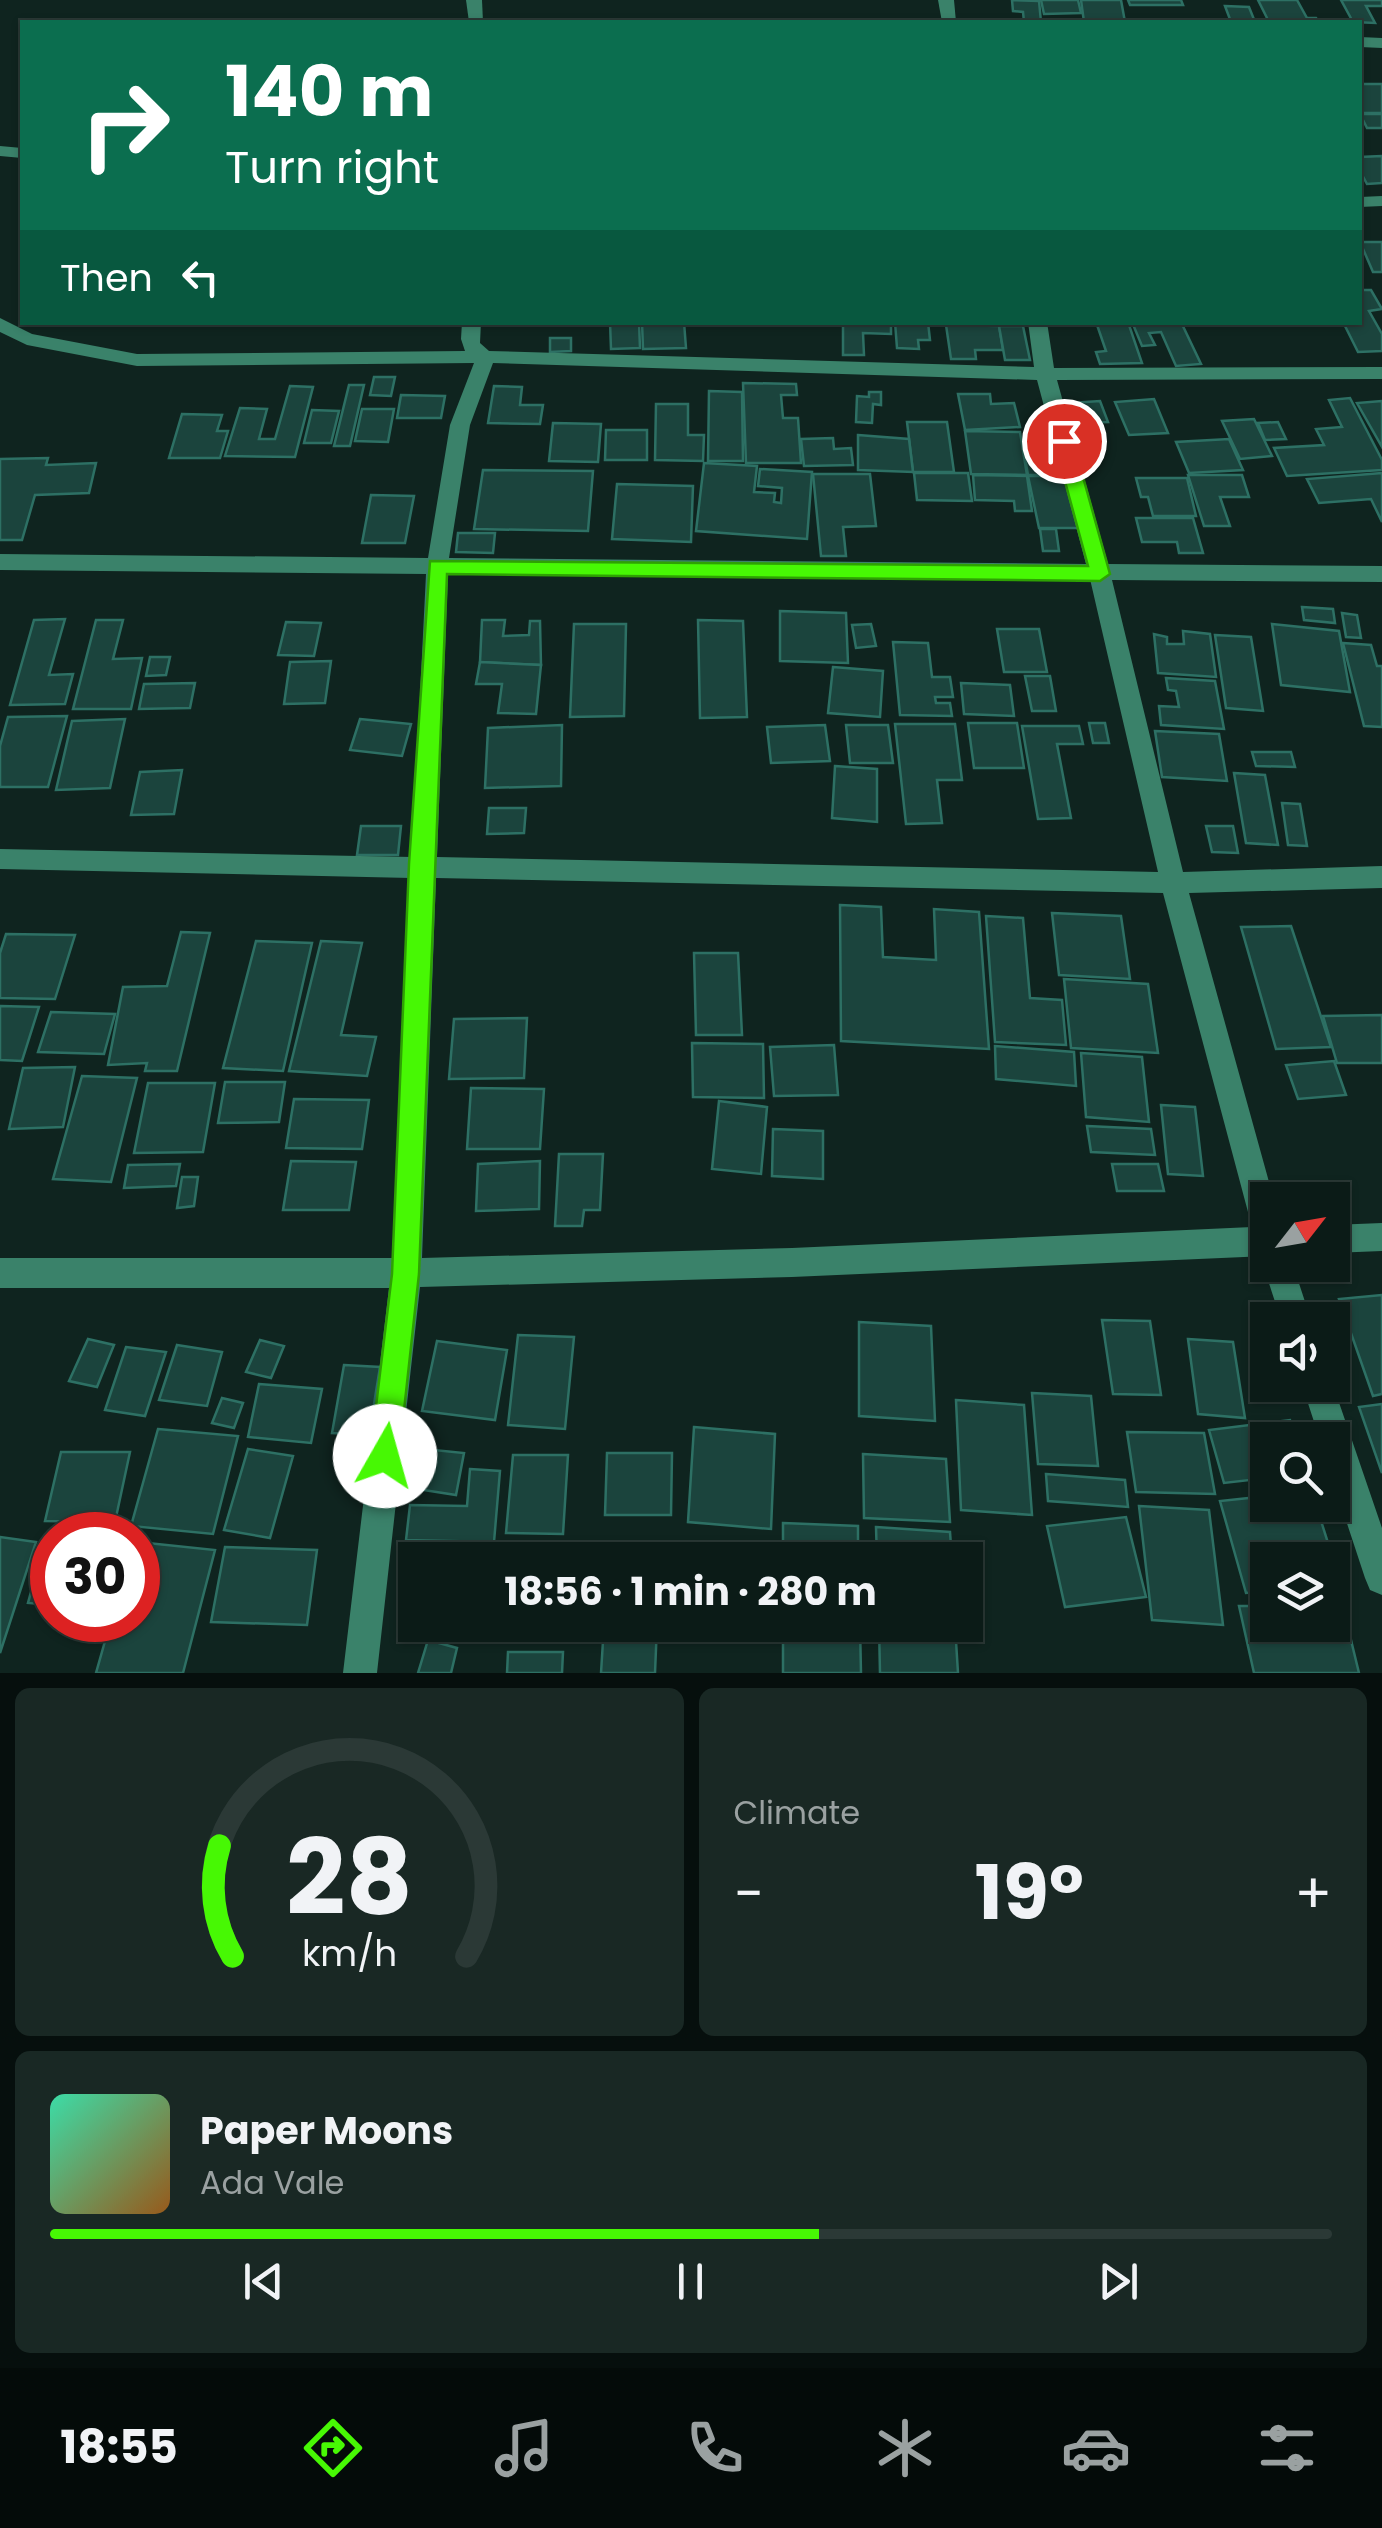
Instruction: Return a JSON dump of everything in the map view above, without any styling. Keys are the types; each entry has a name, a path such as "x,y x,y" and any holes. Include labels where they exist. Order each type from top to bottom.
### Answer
{"street":[{"path":"0,324 27,340 136,360 486,357 1045,374 1382,372"},
{"path":"472,325 469,341 473,350 486,357"},
{"path":"1037,325 1045,374 1100,574 1173,883 1253,1182"},
{"path":"360,1673 406,1274 421,864 438,566 460,424 486,357"},
{"path":"0,562 1382,574"},
{"path":"0,859 421,864 1173,883 1382,877"},
{"path":"1350,1238 1382,1237"},
{"path":"0,1273 406,1274 903,1260 1250,1238"},
{"path":"1324,1402 1382,1578"}],"building":[{"path":"1012,0 1039,1 1041,20 1024,20 1023,12 1013,11"},
{"path":"1041,0 1078,0 1081,13 1044,14"},
{"path":"1081,0 1121,0 1125,20 1084,20"},
{"path":"1128,0 1181,0 1183,5 1130,5"},
{"path":"1258,0 1297,0 1307,18 1318,20 1268,20"},
{"path":"1341,0 1382,0 1382,6 1366,6 1375,23 1352,20"},
{"path":"1225,6 1249,7 1254,20 1230,20"},
{"path":"1362,84 1382,84 1382,113 1362,113"},
{"path":"1362,114 1382,114 1382,128 1367,128"},
{"path":"1382,156 1382,183 1367,184 1362,175 1362,157"},
{"path":"1362,242 1382,242 1382,272 1373,272"},
{"path":"1362,290 1371,290 1382,309 1369,311 1382,334 1382,351 1358,352 1344,325 1362,325"},
{"path":"610,325 639,325 640,348 611,349"},
{"path":"642,325 684,325 686,348 643,349"},
{"path":"843,325 891,325 891,334 863,333 864,355 843,355"},
{"path":"895,325 928,325 930,340 918,340 919,349 897,348"},
{"path":"946,325 999,326 1003,350 975,350 976,359 951,359"},
{"path":"1097,325 1129,325 1142,363 1100,364 1096,352 1106,351"},
{"path":"1133,325 1182,325 1201,364 1176,366 1161,332 1149,333 1155,345 1142,346"},
{"path":"999,326 1023,326 1030,360 1005,360"},
{"path":"550,338 571,338 571,351 550,352"},
{"path":"374,377 395,377 391,396 370,395"},
{"path":"743,383 796,384 797,395 781,395 783,418 798,418 801,463 746,463"},
{"path":"349,385 364,385 350,446 334,446"},
{"path":"290,386 313,387 295,457 225,456 240,408 267,409 259,439 275,439"},
{"path":"494,386 522,387 520,405 543,405 540,424 488,423"},
{"path":"709,391 742,392 743,461 708,461"},
{"path":"869,392 881,392 881,405 873,404 872,423 856,422 857,396 869,397"},
{"path":"958,394 990,394 991,404 1014,403 1020,427 965,430"},
{"path":"401,395 445,396 441,418 397,418"},
{"path":"1350,398 1382,460 1382,470 1287,476 1274,448 1324,445 1316,429 1342,427 1329,400"},
{"path":"1154,399 1168,433 1129,435 1115,402"},
{"path":"1100,401 1108,422 1078,423 1071,403"},
{"path":"1382,401 1382,447 1357,403"},
{"path":"656,404 688,404 688,435 704,435 703,461 655,460"},
{"path":"362,409 394,409 388,442 355,441"},
{"path":"312,410 339,411 331,443 304,443"},
{"path":"182,414 222,415 217,431 228,431 220,458 169,458"},
{"path":"1254,419 1272,456 1240,459 1222,421"},
{"path":"907,422 947,422 954,472 913,472"},
{"path":"1278,422 1286,439 1265,440 1258,423"},
{"path":"553,423 601,424 598,462 549,461"},
{"path":"606,430 647,430 647,460 605,460"},
{"path":"965,431 1020,432 1027,475 971,474"},
{"path":"858,435 909,439 913,472 858,470"},
{"path":"833,438 834,449 851,448 853,465 804,466 801,439"},
{"path":"1229,439 1243,470 1189,473 1176,442"},
{"path":"1022,440 1035,440 1036,447 1050,448 1055,475 1028,475"},
{"path":"48,458 46,465 96,463 89,493 35,495 22,540 0,540 0,459"},
{"path":"704,463 757,466 754,492 775,493 774,502 781,503 782,488 758,486 760,469 812,472 807,539 696,531"},
{"path":"483,470 593,471 588,531 474,529"},
{"path":"914,473 968,473 972,501 917,500"},
{"path":"1382,473 1382,522 1371,499 1319,503 1307,479"},
{"path":"813,474 870,474 876,526 843,527 846,556 821,556"},
{"path":"973,475 1027,476 1032,511 1015,511 1014,501 975,500"},
{"path":"1188,475 1242,475 1249,497 1220,497 1230,526 1204,526"},
{"path":"1028,476 1066,476 1078,528 1039,528"},
{"path":"1136,478 1187,478 1196,516 1153,516 1148,497 1141,497"},
{"path":"617,484 693,486 691,542 612,539"},
{"path":"371,495 414,496 405,543 362,543"},
{"path":"1136,518 1193,518 1203,553 1179,553 1177,542 1142,542"},
{"path":"1040,529 1056,529 1059,551 1043,551"},
{"path":"458,533 495,533 493,553 456,552"},
{"path":"1302,607 1333,609 1335,623 1304,620"},
{"path":"780,611 846,613 848,663 780,661"},
{"path":"1342,613 1357,615 1361,638 1346,637"},
{"path":"65,619 49,675 73,674 65,704 10,705 34,620"},
{"path":"96,620 123,620 113,659 142,658 131,709 73,709"},
{"path":"482,620 505,620 503,636 529,635 530,621 540,621 541,665 480,662"},
{"path":"698,620 743,621 747,717 700,718"},
{"path":"286,622 321,623 314,656 278,655"},
{"path":"574,624 626,624 624,716 570,717"},
{"path":"871,624 876,646 856,648 852,625"},
{"path":"1272,624 1339,631 1350,692 1281,685"},
{"path":"997,629 1039,629 1047,672 1004,672"},
{"path":"1183,631 1210,634 1216,677 1158,673 1154,634 1167,637 1167,644 1184,644"},
{"path":"1215,635 1251,637 1263,711 1226,708"},
{"path":"893,642 928,643 932,677 950,677 953,697 935,697 936,703 950,703 952,716 900,715"},
{"path":"1343,643 1371,645 1377,666 1382,666 1382,727 1364,726"},
{"path":"150,657 170,657 166,675 146,676"},
{"path":"331,661 325,703 284,704 290,662"},
{"path":"480,662 541,665 536,714 498,713 502,684 476,684"},
{"path":"833,667 883,671 880,717 828,713"},
{"path":"1025,676 1050,676 1056,711 1032,711"},
{"path":"1166,678 1215,681 1224,729 1161,725 1159,706 1179,707 1176,691 1168,690"},
{"path":"195,683 190,708 139,709 144,684"},
{"path":"961,683 1010,685 1014,716 964,714"},
{"path":"67,716 48,787 0,787 0,746 8,717"},
{"path":"125,719 110,788 56,790 72,721"},
{"path":"360,719 411,724 402,756 350,750"},
{"path":"968,723 1017,723 1024,768 974,768"},
{"path":"1089,723 1105,723 1109,743 1093,743"},
{"path":"895,724 955,724 962,780 937,780 942,823 906,824"},
{"path":"562,725 561,786 485,788 488,728"},
{"path":"825,725 830,761 771,763 767,727"},
{"path":"846,725 888,725 893,763 850,763"},
{"path":"1022,726 1079,726 1083,744 1057,744 1071,818 1038,819"},
{"path":"1155,731 1219,734 1227,781 1162,777"},
{"path":"1252,752 1291,752 1295,767 1256,766"},
{"path":"835,766 877,769 877,822 832,818"},
{"path":"182,770 174,814 131,815 140,772"},
{"path":"1234,773 1265,775 1278,845 1246,843"},
{"path":"1282,803 1300,804 1307,846 1288,845"},
{"path":"489,808 526,808 524,833 487,834"},
{"path":"361,826 401,826 398,855 357,855"},
{"path":"1206,826 1233,826 1238,853 1212,852"},
{"path":"840,905 881,907 883,957 936,960 934,909 979,912 989,1049 841,1041"},
{"path":"1052,913 1121,916 1130,979 1059,975"},
{"path":"986,916 1023,918 1030,998 1062,1000 1066,1045 995,1042"},
{"path":"1291,926 1331,1047 1276,1049 1241,927"},
{"path":"181,932 210,933 177,1071 145,1071 147,1063 108,1065 123,987 167,986"},
{"path":"6,934 75,935 55,999 0,998 0,953"},
{"path":"256,941 312,943 283,1071 223,1068"},
{"path":"321,941 362,943 341,1035 376,1037 367,1076 289,1071"},
{"path":"694,953 738,953 742,1035 696,1035"},
{"path":"1064,979 1148,984 1158,1053 1071,1048"},
{"path":"0,1006 39,1007 22,1061 0,1060"},
{"path":"51,1012 115,1014 104,1054 38,1052"},
{"path":"1382,1015 1382,1063 1337,1063 1323,1016"},
{"path":"527,1018 524,1078 449,1079 454,1019"},
{"path":"692,1043 763,1044 764,1098 693,1097"},
{"path":"834,1045 838,1095 774,1096 770,1047"},
{"path":"995,1046 1074,1052 1076,1086 996,1079"},
{"path":"1081,1053 1142,1057 1149,1122 1086,1117"},
{"path":"1334,1061 1346,1095 1298,1099 1286,1065"},
{"path":"75,1067 63,1127 9,1129 23,1068"},
{"path":"82,1076 137,1078 111,1182 53,1179"},
{"path":"225,1082 285,1082 279,1122 218,1123"},
{"path":"148,1083 215,1083 203,1152 134,1153"},
{"path":"471,1088 544,1089 540,1149 467,1149"},
{"path":"294,1099 369,1100 362,1149 286,1148"},
{"path":"719,1101 767,1107 761,1174 712,1169"},
{"path":"1161,1105 1195,1107 1203,1176 1168,1174"},
{"path":"1087,1126 1151,1129 1155,1155 1091,1152"},
{"path":"773,1129 823,1131 823,1179 772,1176"},
{"path":"559,1154 603,1154 600,1210 584,1210 582,1226 555,1226"},
{"path":"291,1161 356,1162 349,1210 283,1210"},
{"path":"540,1161 539,1209 476,1211 478,1164"},
{"path":"180,1164 176,1186 124,1188 128,1165"},
{"path":"1112,1164 1158,1164 1164,1191 1117,1191"},
{"path":"182,1177 198,1177 194,1206 177,1208"},
{"path":"1382,1295 1382,1394 1373,1396 1350,1330 1350,1302 1339,1299"},
{"path":"1102,1320 1150,1321 1161,1395 1113,1394"},
{"path":"859,1322 931,1326 935,1421 859,1416"},
{"path":"518,1335 574,1337 565,1429 508,1425"},
{"path":"88,1339 114,1345 97,1387 69,1381"},
{"path":"1188,1339 1233,1342 1245,1418 1198,1414"},
{"path":"260,1340 284,1346 271,1378 246,1372"},
{"path":"437,1341 507,1350 495,1420 422,1411"},
{"path":"177,1345 222,1352 207,1406 159,1400"},
{"path":"126,1347 166,1352 145,1416 105,1410"},
{"path":"344,1365 380,1367 369,1435 332,1433"},
{"path":"259,1384 322,1389 311,1443 248,1437"},
{"path":"1032,1393 1091,1396 1098,1466 1038,1464"},
{"path":"222,1398 243,1403 234,1428 212,1423"},
{"path":"956,1400 1024,1405 1032,1515 961,1510"},
{"path":"1382,1404 1382,1473 1359,1407"},
{"path":"1250,1425 1250,1480 1224,1483 1209,1430"},
{"path":"694,1427 775,1434 771,1529 688,1522"},
{"path":"158,1429 238,1436 213,1534 160,1529 160,1512 135,1512"},
{"path":"1127,1432 1204,1433 1215,1494 1136,1492"},
{"path":"248,1449 293,1456 270,1538 224,1530"},
{"path":"424,1449 464,1453 456,1495 417,1489"},
{"path":"61,1452 130,1452 117,1512 47,1512"},
{"path":"607,1453 672,1453 671,1515 605,1515"},
{"path":"863,1454 946,1459 950,1522 864,1518"},
{"path":"513,1455 568,1455 563,1534 506,1533"},
{"path":"470,1469 500,1471 494,1542 406,1540 410,1505 467,1506"},
{"path":"1046,1474 1125,1480 1128,1507 1048,1501"},
{"path":"1250,1498 1250,1522 1321,1522 1328,1542 1250,1542 1250,1593 1246,1593 1220,1501"},
{"path":"1139,1506 1209,1510 1223,1625 1152,1620"},
{"path":"1126,1517 1146,1597 1065,1607 1047,1526"},
{"path":"783,1523 858,1526 858,1542 783,1542"},
{"path":"876,1527 950,1532 951,1542 876,1542"},
{"path":"0,1537 30,1541 30,1560 0,1653"},
{"path":"160,1544 215,1550 183,1673 96,1673 105,1642 160,1642"},
{"path":"225,1547 317,1550 307,1625 211,1622"},
{"path":"1239,1606 1250,1606 1250,1642 1350,1642 1350,1636 1359,1673 1254,1673"},
{"path":"427,1642 457,1648 451,1673 418,1673"},
{"path":"603,1642 656,1642 655,1673 601,1673"},
{"path":"783,1642 860,1642 861,1673 783,1673"},
{"path":"879,1642 956,1642 958,1673 880,1673"},
{"path":"508,1652 563,1652 562,1673 507,1673"}],"route":[{"path":"385,1456 406,1274 421,864 438,566 1100,574 1064,441"}]}
